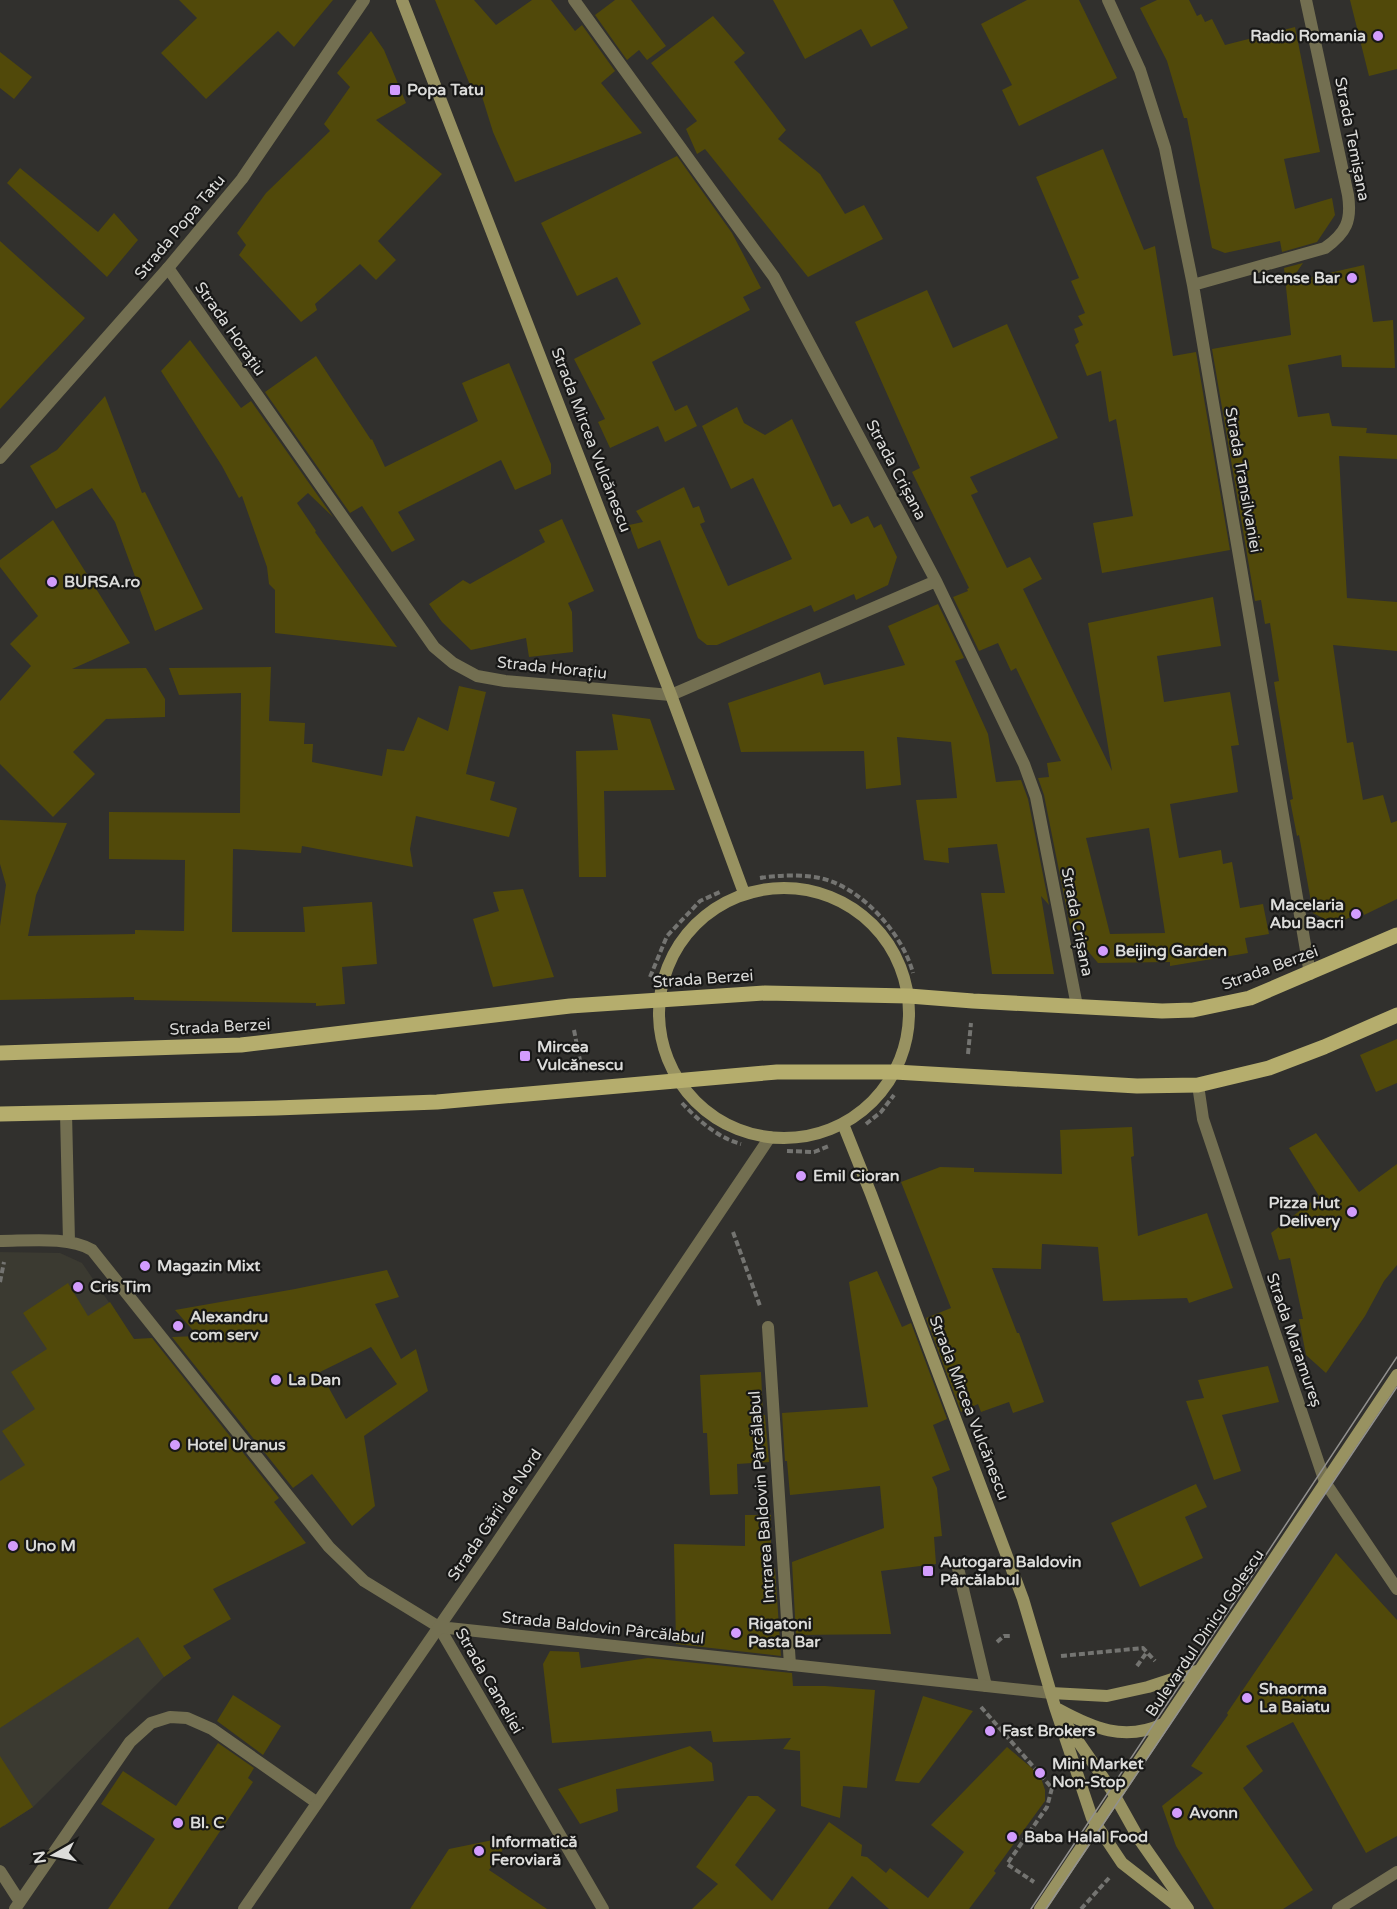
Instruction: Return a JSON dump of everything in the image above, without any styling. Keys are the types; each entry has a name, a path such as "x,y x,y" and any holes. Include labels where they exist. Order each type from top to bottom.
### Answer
{"main road":[{"name":"Strada Mircea Vulcănescu","path":"402,0 671,695 742,888"},
{"path":"781,887 818,891 852,907 880,932 900,963 914,996 908,1037 895,1072 873,1102 843,1124 807,1136 770,1137 734,1128 703,1108 679,1080 662,1042 659,1029 658,999 666,971 683,938 711,911 742,888 781,887"},
{"name":"Strada Berzei","path":"0,1053 241,1045 570,1005 765,993 914,996 1162,1011 1193,1010 1250,998 1397,935"},
{"path":"0,1114 438,1102 777,1072 895,1072 1137,1086 1198,1085 1269,1068 1397,1015"},
{"name":"Strada Mircea Vulcănescu","path":"843,1124 1023,1599 1084,1800 1095,1825 1122,1863 1181,1909"},
{"name":"Bulevardul Dinicu Golescu","path":"1040,1909 1397,1375"},
{"path":"1051,1693 1107,1696 1148,1687 1200,1670"},
{"name":"Strada Mircea Vulcănescu","path":"1055,1707 1114,1797 1138,1839 1188,1909"},
{"path":"1055,1707 1091,1726 1115,1732 1132,1733 1150,1730 1163,1724"}],"street":[{"name":"Strada Popa Tatu","path":"0,458 168,268 259,156 364,0"},
{"name":"Strada Crișana","path":"574,0 774,277 936,581 1024,764 1036,798 1077,1006"},
{"name":"Strada Transilvaniei","path":"1108,0 1140,70 1165,148 1193,285 1310,974"},
{"name":"Strada Temișana","path":"1193,285 1325,248 1340,238 1347,225 1350,209 1348,195 1306,0"},
{"name":"Strada Horațiu","path":"168,268 434,647 453,663 477,675 505,681 671,695 936,581"},
{"name":"Strada Maramureș","path":"1198,1085 1203,1119 1325,1482 1397,1589"},
{"path":"0,1241 69,1242 66,1113"},
{"name":"Strada Gării de Nord","path":"244,1909 439,1627 770,1137"},
{"name":"Strada Cameliei","path":"69,1242 82,1244 103,1261 344,1563 383,1594 439,1627 603,1909"},
{"name":"Intrarea Baldovin Pârcălabul","path":"768,1327 790,1665"},
{"path":"958,1568 986,1686"},
{"name":"Strada Baldovin Pârcălabul","path":"439,1627 1051,1693"},
{"path":"0,1871 17,1905 130,1742 151,1723 170,1717 187,1718 212,1729 316,1802"},
{"path":"1338,1909 1397,1872"}],"path":[{"path":"640,1001 667,936 700,902 778,875 824,879 854,894 884,918 909,959 914,996"},
{"path":"966,1076 973,1001"},
{"path":"570,1005 584,1088"},
{"path":"723,1207 768,1327"},
{"path":"1082,1909 1122,1863"}],"shaded area":[{"path":"0,1252 60,1253 82,1263 134,1339 107,1356 50,1442 191,1658 164,1677 33,1807 4,1826 0,1820"}],"building":[{"path":"179,0 333,0 294,47 278,31 206,99 161,53 197,18"},
{"path":"435,0 474,0 496,25 532,0 551,0 575,31 582,25 615,71 601,83 642,133 515,182 493,132 480,90 473,92"},
{"path":"615,0 631,0 666,46 647,60 639,50 627,60 595,15"},
{"path":"773,0 893,0 908,28 871,47 861,29 805,59"},
{"path":"1027,0 1079,0 1117,78 1019,126 1002,90 1012,85 981,24"},
{"path":"1157,0 1189,0 1197,16 1201,14 1205,22 1212,19 1225,45 1295,27 1320,152 1284,159 1295,209 1332,198 1335,215 1317,242 1282,252 1280,241 1225,253 1212,248 1187,118 1184,118 1167,61 1140,8"},
{"name":"Radio Romania","path":"1350,0 1397,0 1397,69 1369,76"},
{"path":"713,16 745,53 734,62 786,130 778,139 820,174 845,214 864,205 883,239 808,277 705,149 697,154 686,129 697,121 651,63"},
{"path":"371,31 384,50 406,103 376,120 442,174 378,241 396,260 376,280 360,264 315,304 317,310 301,322 239,255 246,245 237,233 266,193 330,131 324,124 350,87 337,73"},
{"path":"0,52 32,77 14,99 0,88"},
{"path":"1103,149 1144,250 1155,246 1173,356 1196,352 1230,550 1102,573 1093,523 1133,516 1116,419 1109,422 1101,371 1087,376 1075,345 1079,342 1074,329 1083,325 1078,316 1085,313 1071,281 1079,278 1036,177"},
{"path":"677,156 732,233 761,288 743,297 750,310 652,362 675,411 687,405 697,426 665,442 658,426 610,448 598,422 605,419 574,359 641,324 617,277 577,296 541,223"},
{"path":"20,168 98,232 114,213 138,240 107,277 7,183"},
{"path":"0,241 85,318 0,409"},
{"path":"1303,263 1290,282 1364,265 1373,322 1393,320 1395,368 1342,367 1341,355 1288,365 1298,417 1329,413 1332,426 1367,428 1366,433 1397,435 1397,459 1339,456 1347,598 1397,602 1397,651 1333,645 1347,743 1353,742 1363,800 1383,795 1391,823 1397,821 1397,899 1364,915 1363,912 1334,924 1313,913 1299,835 1297,836 1290,800 1293,799 1274,682 1279,681 1270,623 1265,624 1261,600 1255,601 1212,349 1291,335 1284,268"},
{"path":"927,290 953,348 1007,324 1058,438 970,477 978,492 971,495 1007,568 1030,557 1042,579 1023,589 1112,771 1088,623 1213,597 1221,646 1157,656 1164,702 1230,692 1239,745 1231,746 1238,792 1170,804 1179,858 1221,850 1223,864 1232,862 1240,908 1263,904 1269,934 1245,938 1248,953 1170,966 1170,962 1098,963 1071,931 1044,795 1038,778 1049,777 1047,763 1061,761 1016,668 1011,671 998,643 979,651 953,597 968,591 969,588 912,472 920,468 855,322","holes":["1149,828 1165,933 1110,934 1086,838"]},
{"path":"190,340 241,408 251,401 333,517 308,493 297,503 397,647 275,633 275,590 269,584 267,567 242,496 239,498 222,466 161,371"},
{"path":"316,356 372,439 385,467 478,421 462,383 509,363 551,464 551,474 515,490 501,460 398,512 415,540 392,552 362,506 350,513 265,392"},
{"path":"105,396 142,493 145,492 203,609 155,631 115,522 92,488 56,509 30,466 57,450"},
{"path":"737,407 744,423 765,435 792,419 833,507 840,504 851,524 868,516 874,528 881,524 897,557 888,585 856,600 854,594 814,612 811,605 717,645 707,645 698,638 660,540 638,549 629,525 643,522 636,511 684,487 693,508 699,506 705,522 700,524 728,586 792,559 753,478 731,489 702,426"},
{"path":"562,519 594,591 568,603 572,612 573,652 529,657 526,638 471,650 442,622 429,604 463,580 470,584 545,542 539,530"},
{"path":"53,520 130,643 72,669 146,668 165,699 165,717 106,719 73,752 95,774 53,817 0,764 0,701 31,666 10,644 38,616 0,567 0,560"},
{"path":"938,604 964,658 955,661 988,734 996,782 1021,780 1028,799 1049,905 1041,896 1054,974 992,974 981,893 1005,893 997,844 948,848 949,863 924,860 916,800 957,798 951,742 897,737 901,785 866,789 864,751 741,752 728,703 820,672 824,685 905,665 888,626"},
{"path":"271,667 269,721 305,723 304,744 313,744 312,762 382,776 387,749 404,751 418,717 448,731 459,686 486,692 466,774 495,782 490,800 517,808 509,837 416,816 410,849 413,867 302,846 301,853 233,849 232,932 305,932 303,907 372,902 377,964 342,967 345,1004 316,1006 316,1003 134,1000 134,997 0,1000 0,926 6,885 0,864 0,820 67,823 36,895 28,936 135,934 135,930 184,931 185,860 109,859 109,812 240,813 241,693 179,695 169,668"},
{"path":"612,714 650,719 675,790 604,791 606,877 579,877 576,751 618,750"},
{"path":"523,889 554,977 493,987 473,919 499,911 493,892"},
{"path":"1397,1039 1397,1083 1376,1092 1360,1055"},
{"path":"1132,1127 1134,1156 1131,1157 1138,1236 1207,1213 1233,1288 1189,1303 1187,1298 1103,1301 1098,1247 1042,1244 1041,1269 992,1268 1044,1402 1013,1413 1009,1402 981,1412 978,1404 961,1412 926,1318 951,1308 901,1182 940,1167 974,1168 974,1172 1062,1174 1060,1130"},
{"path":"1316,1133 1359,1192 1397,1164 1397,1265 1384,1281 1365,1316 1326,1373 1306,1355 1299,1319 1303,1319 1290,1258 1279,1260 1271,1233 1319,1196 1289,1148"},
{"path":"387,1270 399,1297 375,1304 401,1359 416,1349 428,1391 364,1436 375,1506 352,1526 312,1474 293,1488 172,1337 198,1336 175,1310","holes":["371,1347 397,1384 346,1419 320,1372"]},
{"path":"877,1271 902,1327 911,1323 947,1419 933,1425 950,1470 932,1477 937,1488 942,1536 934,1537 936,1564 881,1571 891,1634 796,1635 792,1562 884,1528 880,1486 790,1495 782,1413 868,1407 849,1282"},
{"path":"68,1283 88,1316 110,1302 134,1339 152,1338 279,1498 274,1502 306,1543 213,1589 231,1619 183,1646 191,1658 164,1677 138,1637 0,1728 0,1481 25,1465 2,1431 35,1409 11,1372 47,1349 23,1313"},
{"path":"1268,1366 1279,1402 1222,1415 1241,1471 1214,1480 1186,1401 1204,1398 1198,1380"},
{"path":"761,1372 763,1415 765,1415 769,1462 737,1464 738,1494 710,1495 707,1433 703,1433 700,1375"},
{"path":"1196,1484 1207,1507 1185,1517 1203,1558 1140,1587 1111,1523"},
{"path":"745,1515 771,1515 771,1570 775,1568 781,1656 676,1644 674,1544 745,1546"},
{"path":"1336,1553 1397,1620 1397,1836 1366,1853 1293,1722 1246,1746 1263,1771 1243,1788 1313,1890 1283,1909 1214,1909 1176,1846 1162,1806 1203,1773 1191,1766 1228,1715 1227,1713"},
{"path":"550,1651 579,1652 581,1668 648,1658 792,1673 793,1686 875,1690 867,1788 843,1786 840,1818 801,1806 800,1751 783,1749 791,1738 713,1742 711,1731 552,1743 543,1664"},
{"path":"233,1695 281,1726 263,1755 217,1721"},
{"path":"923,1696 973,1711 919,1783 895,1781"},
{"name":"Bl. C","path":"218,1743 254,1768 248,1778 253,1782 168,1909 108,1909 155,1839 101,1804 123,1771 176,1806"},
{"path":"690,1746 712,1763 714,1781 616,1789 618,1811 580,1824 558,1789"},
{"path":"1007,1747 1040,1775 1045,1790 1045,1801 969,1909 889,1909 852,1876 828,1909 692,1909 718,1884 696,1867 748,1796 758,1796 776,1810 735,1865 772,1901 829,1822 862,1845 861,1856 867,1857 886,1873 890,1868 928,1898 964,1852 931,1825"},
{"path":"0,1756 33,1807 0,1828"},
{"name":"Informatică Feroviară","path":"512,1836 489,1870 547,1909 410,1909 449,1849"}],"tram line":[{"path":"1031,1909 1397,1357"},
{"path":"1046,1909 1397,1387"}],"place":[{"name":"Radio Romania","path":"1378,36"},
{"name":"Popa Tatu","path":"395,90"},
{"name":"License Bar","path":"1352,278"},
{"name":"BURSA.ro","path":"52,582"},
{"name":"Macelaria Abu Bacri","path":"1356,914"},
{"name":"Beijing Garden","path":"1103,951"},
{"name":"Mircea Vulcănescu","path":"525,1056"},
{"name":"Emil Cioran","path":"801,1176"},
{"name":"Pizza Hut Delivery","path":"1352,1212"},
{"name":"Magazin Mixt","path":"145,1266"},
{"name":"Cris Tim","path":"78,1287"},
{"name":"Alexandru com serv","path":"178,1326"},
{"name":"La Dan","path":"276,1380"},
{"name":"Hotel Uranus","path":"175,1445"},
{"name":"Uno M","path":"13,1546"},
{"name":"Autogara Baldovin Pârcălabul","path":"928,1571"},
{"name":"Rigatoni Pasta Bar","path":"736,1633"},
{"name":"Shaorma La Baiatu","path":"1247,1698"},
{"name":"Fast Brokers","path":"990,1731"},
{"name":"Mini Market Non-Stop","path":"1040,1773"},
{"name":"Avonn","path":"1177,1813"},
{"name":"Bl. C","path":"178,1823"},
{"name":"Baba Halal Food","path":"1012,1837"},
{"name":"Informatică Feroviară","path":"479,1851"}]}
